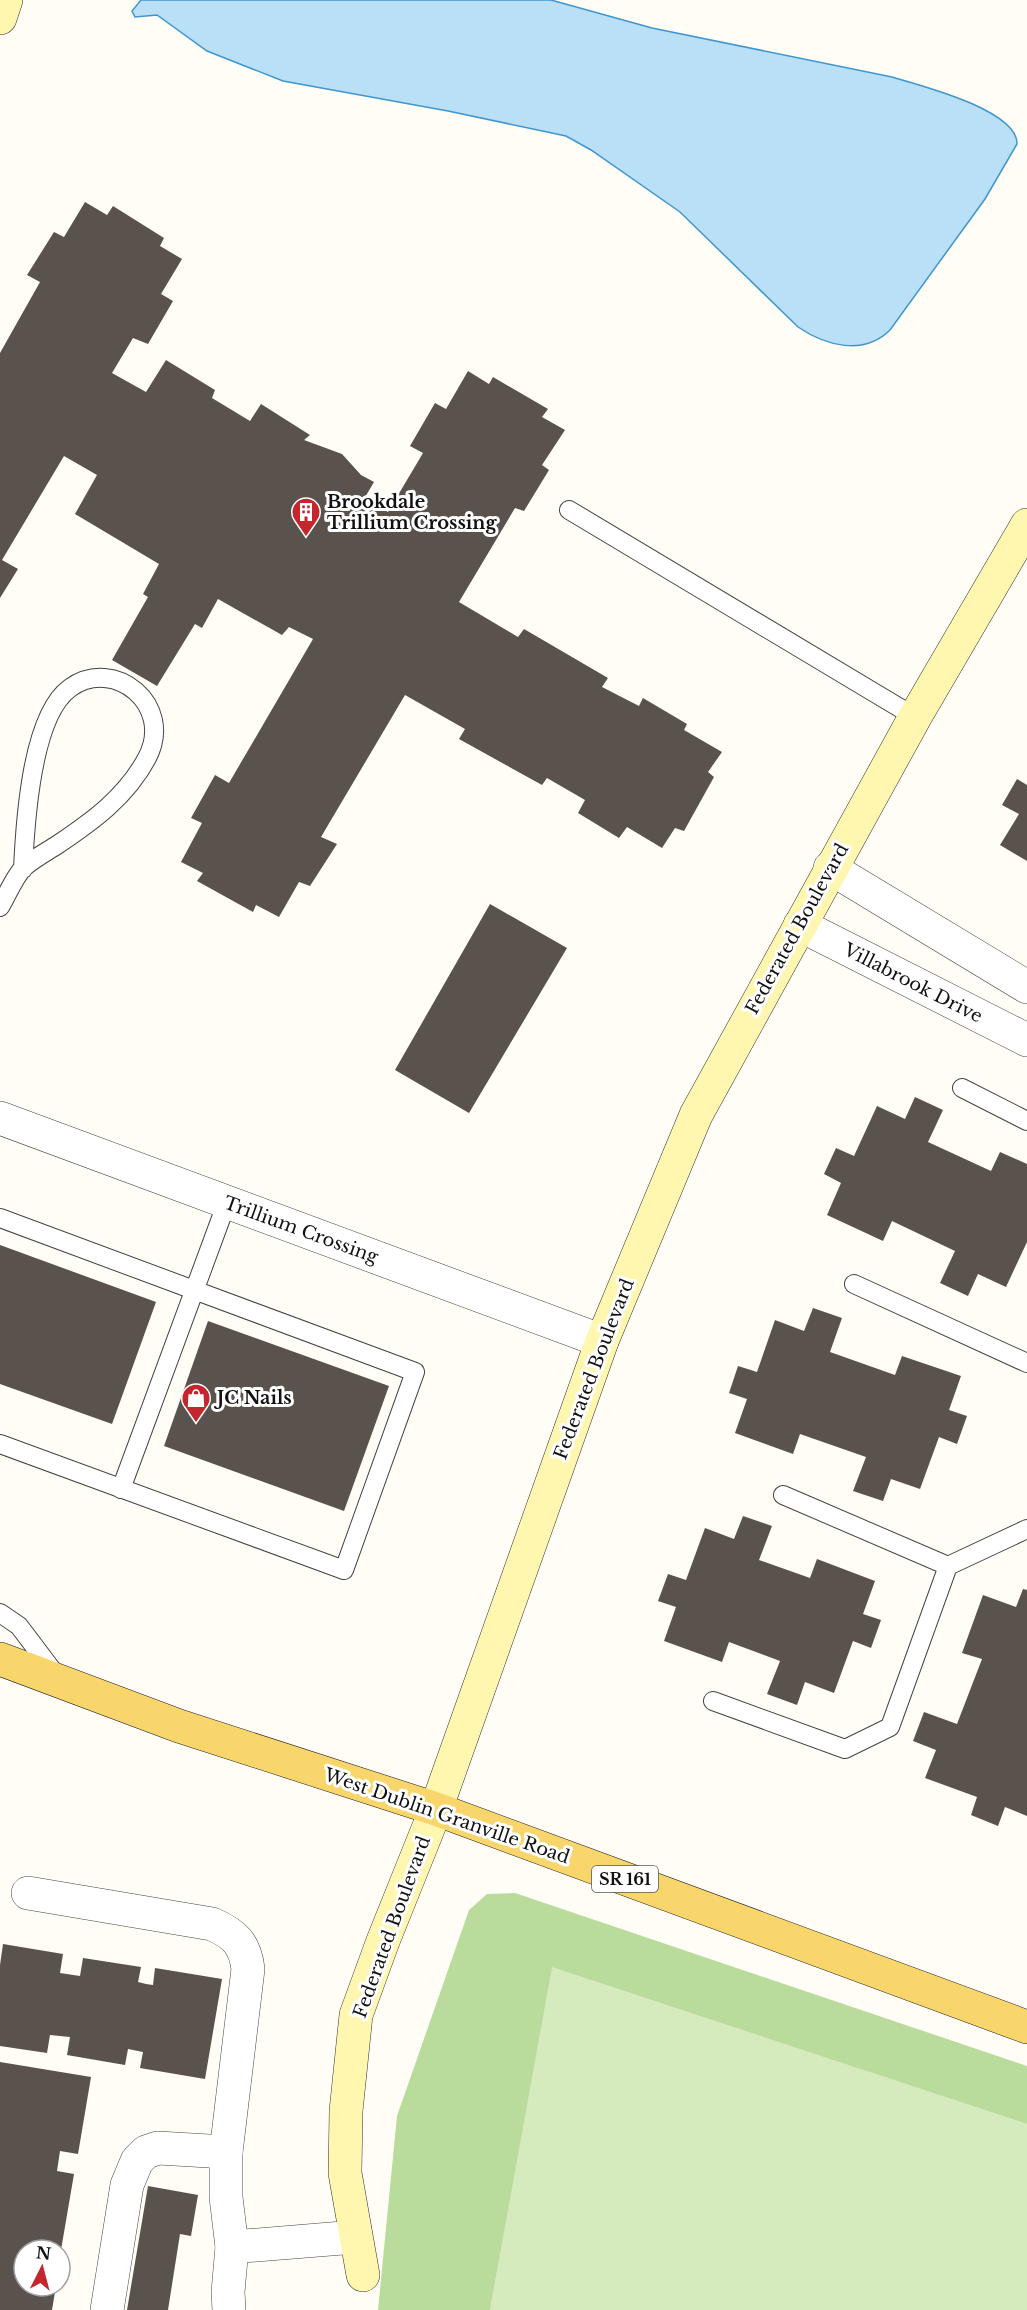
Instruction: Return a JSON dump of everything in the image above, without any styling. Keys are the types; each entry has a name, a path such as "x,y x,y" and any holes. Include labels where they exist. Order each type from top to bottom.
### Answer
{"main road":[{"path":"0,18 6,0"},
{"name":"Federated Boulevard","path":"363,2276 345,2173 345,2140 356,2015 436,1809 602,1341 696,1115 830,868 1027,525"},
{"name":"West Dublin Granville Road","path":"0,1659 179,1726 436,1809 1027,2027"}],"street":[{"path":"830,868 1027,987"},
{"name":"Villabrook Drive","path":"800,925 1027,1041"},
{"name":"Trillium Crossing","path":"0,1118 602,1341"},
{"path":"28,1893 213,1924 239,1940 246,1953 248,1969 225,2152 232,2247 228,2292 229,2310"},
{"path":"107,2310 127,2185 137,2161 146,2152 158,2148 225,2152"},
{"path":"232,2247 355,2237"}],"lane":[{"path":"569,510 915,717"},
{"path":"0,907 23,869 103,814 123,792 148,757 154,739 155,722 150,706 128,685 106,678 88,679 69,688 56,706 43,733 33,767 27,802 23,869"},
{"path":"962,1088 1027,1121"},
{"path":"121,1489 227,1202"},
{"path":"0,1218 415,1372 344,1570 0,1444"},
{"path":"854,1284 1027,1363"},
{"path":"783,1495 948,1566"},
{"path":"713,1701 845,1749 890,1727 948,1566 1027,1529"},
{"path":"0,1613 19,1626 61,1682"}],"green space":[{"path":"515,1893 1027,2066 1027,2124 552,1967 490,2310 378,2310 397,2116 469,1910 487,1894"},
{"path":"551,1966 1027,2124 1027,2310 490,2310"}],"water":[{"path":"141,0 551,0 652,28 892,77 923,86 965,101 1002,120 1013,132 1017,144 985,199 890,330 869,343 845,345 821,339 798,327 680,212 591,150 566,136 448,111 283,81 207,51 157,15 135,17 132,11"}],"building":[{"name":"Brookdale Trillium Crossing","path":"85,202 107,215 113,206 164,238 160,246 182,259 161,294 173,301 148,344 133,338 112,373 146,392 166,360 215,390 212,398 250,421 261,404 310,435 304,440 342,454 361,475 374,482 364,499 388,512 423,453 410,446 435,403 446,409 468,371 489,384 493,377 548,409 542,417 565,430 542,465 549,470 524,511 515,508 459,602 518,637 524,629 608,678 602,687 639,706 643,698 687,724 684,730 722,752 708,772 714,777 684,831 675,828 662,848 627,827 619,838 578,813 585,800 547,778 542,785 459,739 465,729 405,695 321,837 337,844 310,886 299,882 279,917 256,905 253,912 197,881 203,873 181,862 202,823 191,818 215,775 229,783 313,639 289,627 282,635 218,599 202,628 195,624 157,686 112,660 148,597 143,594 159,564 75,514 97,475 64,456 2,560 18,569 0,598 0,353 40,282 27,275 54,232 64,237"},
{"path":"1017,779 1027,785 1027,861 1000,845 1019,814 1002,805"},
{"path":"490,904 567,948 469,1113 395,1070"},
{"path":"915,1097 943,1110 928,1142 991,1171 1000,1152 1027,1164 1027,1242 1006,1287 978,1274 968,1296 940,1283 955,1251 892,1221 883,1241 827,1215 841,1183 824,1174 836,1148 854,1156 877,1106 905,1119"},
{"path":"0,1245 156,1302 112,1424 0,1384"},
{"path":"813,1308 842,1318 830,1352 895,1375 902,1356 961,1376 949,1410 967,1416 957,1444 939,1437 920,1489 891,1479 883,1501 853,1491 866,1457 800,1434 793,1454 735,1433 747,1399 729,1393 738,1366 757,1372 775,1320 804,1331"},
{"path":"208,1321 389,1386 344,1511 164,1446"},
{"path":"743,1516 772,1526 759,1560 810,1578 817,1559 875,1581 863,1614 881,1620 871,1648 853,1641 834,1693 805,1682 797,1705 767,1694 780,1661 729,1642 722,1662 664,1641 676,1607 658,1601 668,1574 686,1580 705,1528 734,1539"},
{"path":"1023,1589 1027,1590 1027,1816 1005,1807 998,1826 971,1815 977,1797 925,1778 936,1750 913,1741 924,1712 957,1724 982,1659 962,1653 983,1595 1016,1607"},
{"path":"3,1944 63,1954 60,1973 80,1976 83,1958 141,1967 138,1982 146,1984 153,1985 155,1968 222,1979 205,2079 140,2068 143,2052 128,2049 125,2065 67,2055 70,2037 50,2035 47,2053 0,2046 0,1965"},
{"path":"0,2062 91,2077 78,2154 60,2151 57,2171 74,2174 63,2238 12,2238 12,2298 54,2298 52,2310 0,2310"},
{"path":"148,2186 198,2195 191,2236 180,2234 168,2310 127,2310"}],"place":[{"name":"Brookdale Trillium Crossing","path":"306,538"},
{"name":"JC Nails","path":"196,1424"}]}
